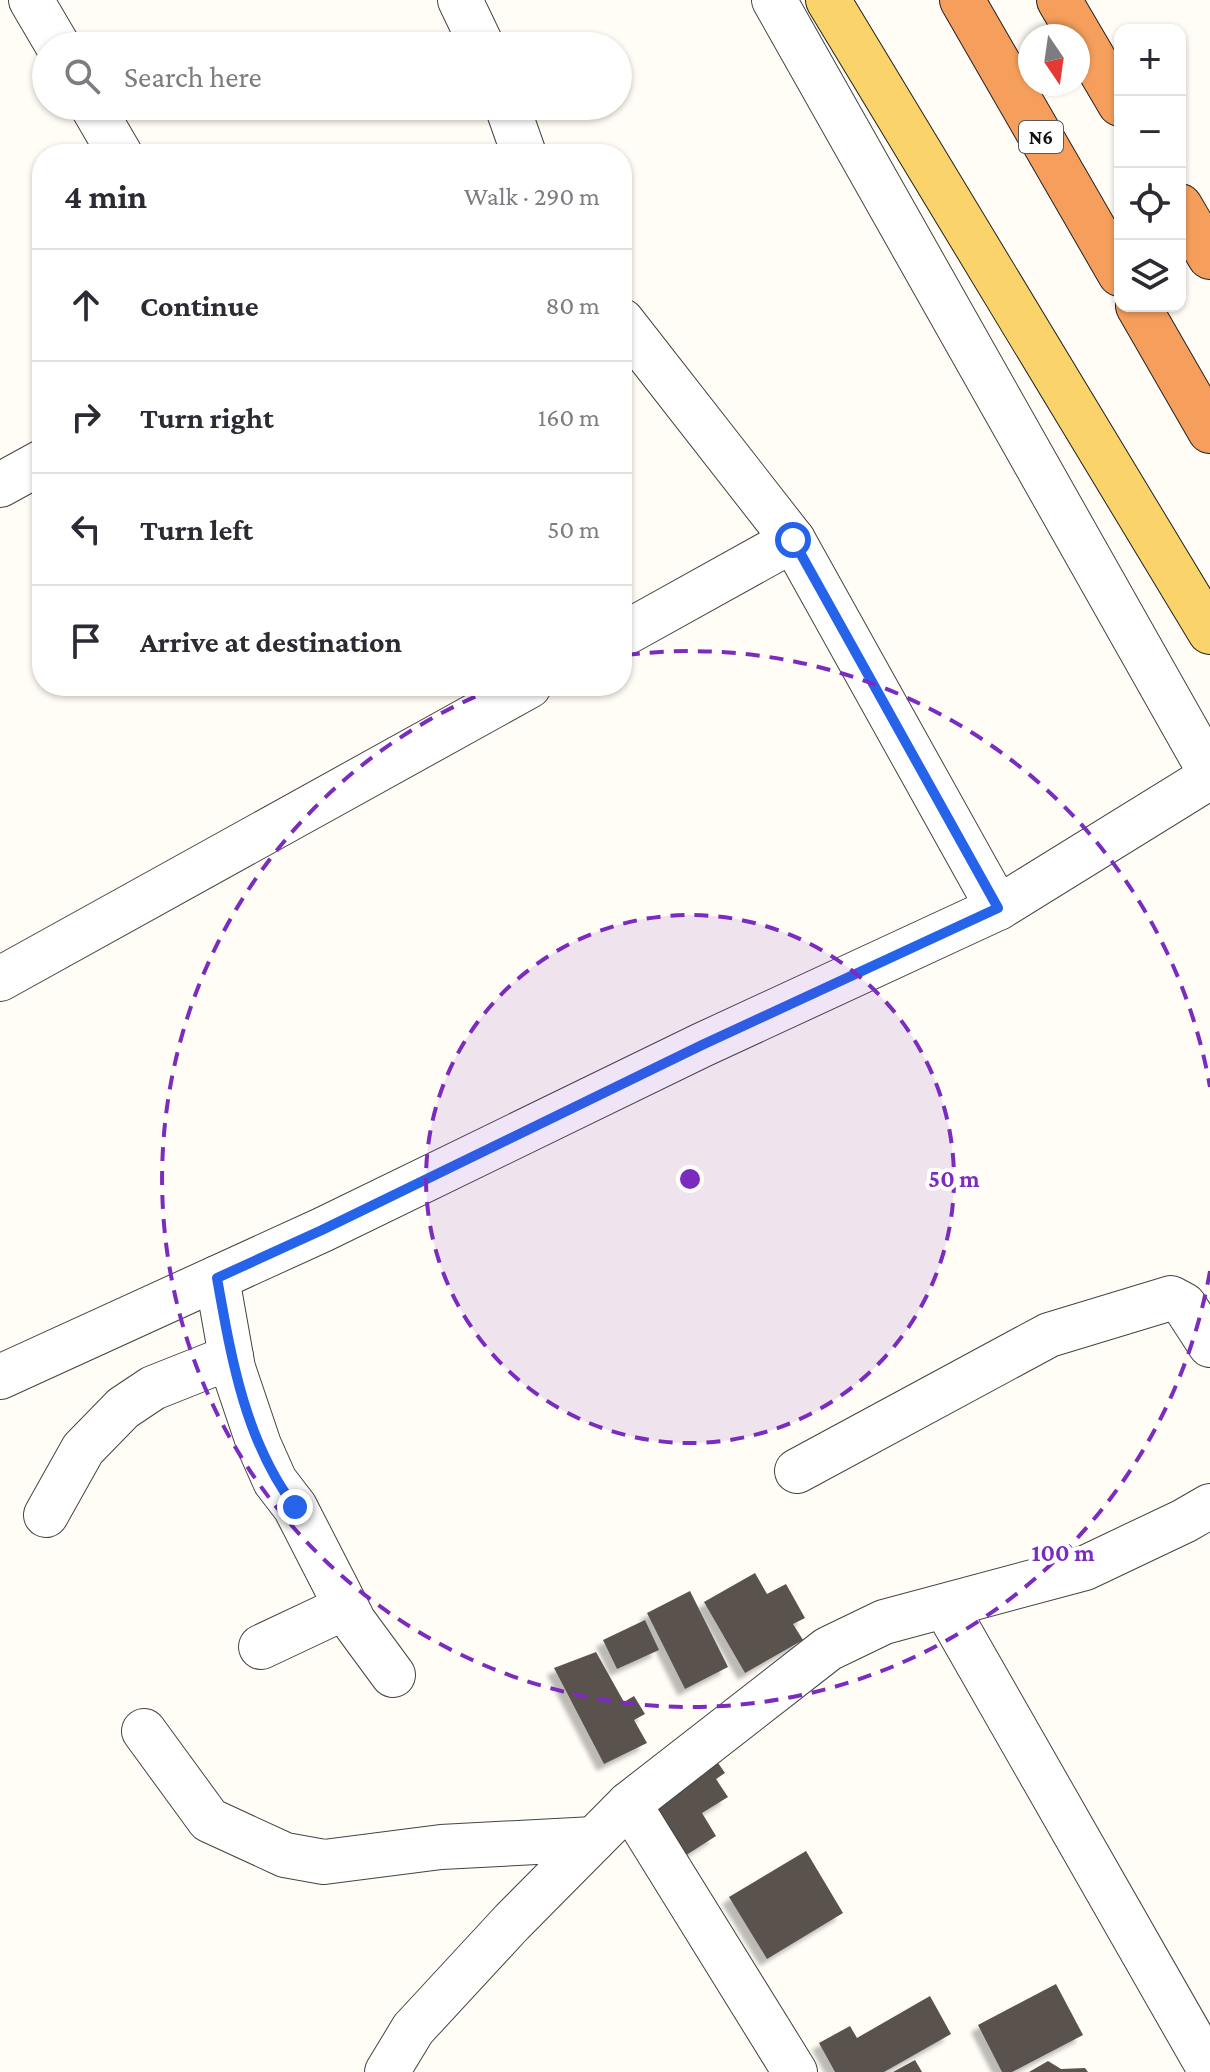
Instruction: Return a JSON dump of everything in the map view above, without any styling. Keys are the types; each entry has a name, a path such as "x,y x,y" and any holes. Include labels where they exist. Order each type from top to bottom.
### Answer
{"highway":[{"name":"N6","path":"962,0 1114,264"},
{"path":"1059,0 1115,96"},
{"path":"1186,216 1210,257"},
{"path":"1141,312 1210,431"}],"main road":[{"path":"828,0 1210,632"}],"street":[{"path":"31,0 50,32"},
{"path":"460,0 475,32"},
{"path":"0,1377 322,1230 702,1045 998,908 1210,774 774,0"},
{"path":"100,120 114,144"},
{"path":"512,120 520,144"},
{"path":"632,334 793,540 998,908"},
{"path":"0,485 32,467"},
{"path":"632,629 793,540"},
{"path":"0,979 511,696"},
{"path":"217,1278 231,1357 259,1445 275,1481 295,1507 346,1607 393,1675"},
{"path":"797,1471 1049,1335 1162,1300 1171,1298 1184,1305 1210,1345"},
{"path":"46,1515 83,1449 123,1408 153,1388 231,1357"},
{"path":"387,2072 413,2029 512,1922 629,1804 828,1649 884,1622 1085,1568 1210,1506"},
{"path":"945,1606 1210,2070"},
{"path":"261,1647 346,1607"},
{"path":"144,1731 209,1820 285,1855 324,1862 441,1847 594,1839"},
{"path":"629,1804 795,2072"}],"building":[{"path":"755,1573 767,1594 786,1584 805,1618 793,1624 803,1640 745,1673 704,1602"},
{"path":"690,1591 728,1667 685,1689 647,1613"},
{"path":"645,1620 659,1650 617,1669 603,1640"},
{"path":"596,1652 624,1702 634,1696 645,1714 634,1720 647,1743 604,1764 554,1668"},
{"path":"712,1754 725,1773 716,1779 728,1797 702,1813 716,1836 680,1859 642,1798"},
{"path":"806,1851 843,1913 767,1959 729,1897"},
{"path":"1056,1984 1083,2035 1012,2072 1002,2072 978,2025"},
{"path":"930,1996 951,2034 884,2072 835,2072 819,2043 850,2026 857,2038"},
{"path":"915,2060 922,2072 893,2072"},
{"path":"1048,2061 1061,2069 1085,2068 1088,2072 1029,2072"}],"route":[{"path":"295,1507 275,1481 259,1445 233,1368 217,1278 702,1045 998,908 793,540"}]}
